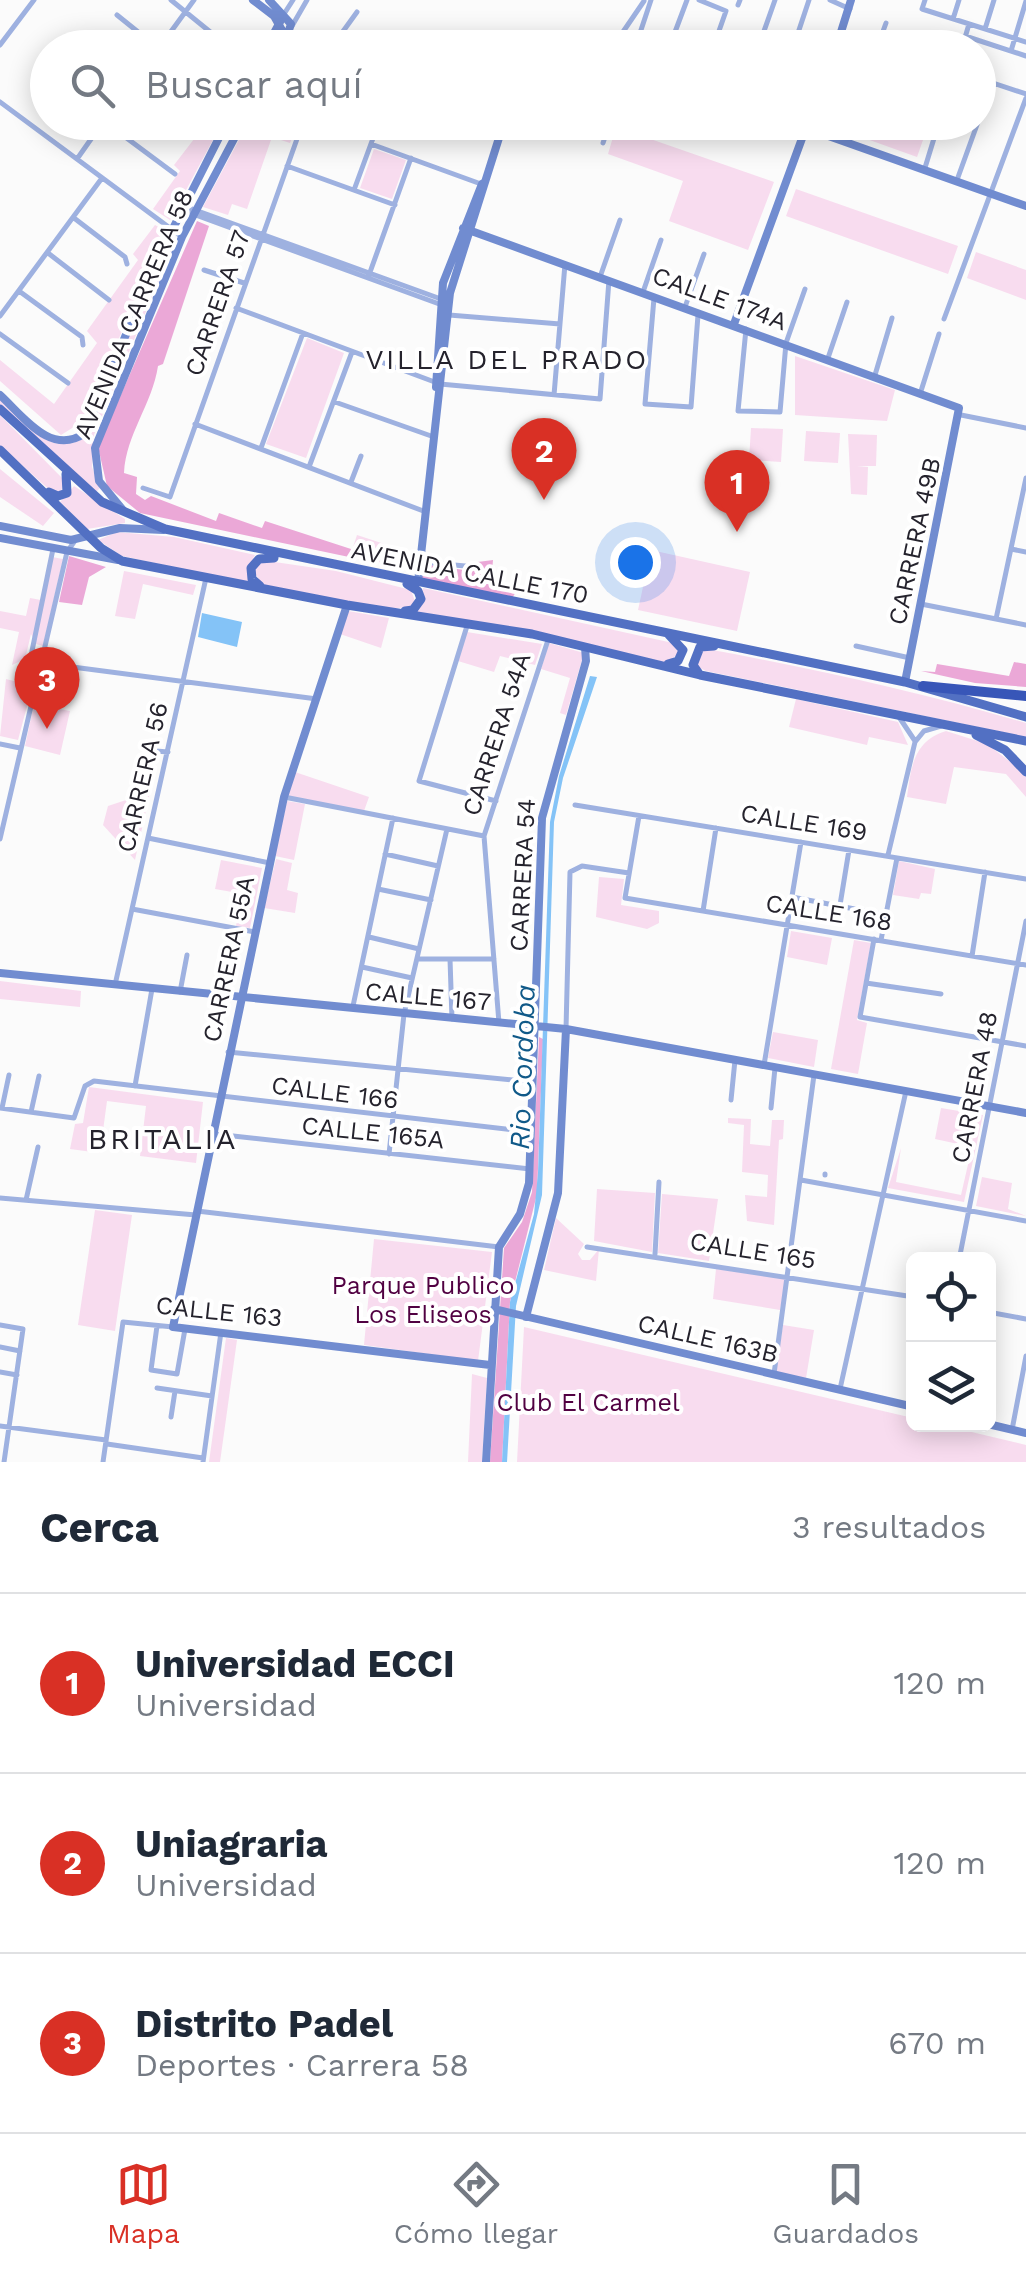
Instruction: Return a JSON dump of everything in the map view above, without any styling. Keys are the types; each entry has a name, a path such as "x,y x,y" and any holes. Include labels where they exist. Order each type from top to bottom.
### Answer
{"highway":[{"path":"923,686 1026,696"}],"main road":[{"name":"AVENIDA CALLE 170","path":"0,409 102,502 130,516 187,534 905,682 1026,717"},
{"name":"AVENIDA CALLE 170","path":"3,452 83,537 122,561 346,605 549,637 700,675 1026,741"},
{"path":"3,452 58,496 68,490 62,468"},
{"path":"268,590 251,574 259,559 312,561"},
{"path":"373,609 409,612 418,607 418,591 394,577"},
{"path":"640,661 678,661 681,644 663,632"},
{"path":"700,675 692,658 700,647 747,648"},
{"path":"960,728 997,744 1026,772"}],"street":[{"path":"0,45 34,0"},
{"path":"171,0 208,30"},
{"path":"171,30 194,0"},
{"path":"269,0 284,14 286,30"},
{"path":"275,30 293,0"},
{"path":"291,30 306,0"},
{"path":"676,30 687,0"},
{"path":"699,0 726,10 719,30"},
{"path":"764,30 774,0"},
{"path":"798,0 808,2 798,30"},
{"path":"830,0 851,4 842,30"},
{"path":"924,0 922,8 988,30"},
{"path":"953,18 958,0"},
{"path":"985,29 994,0"},
{"path":"255,1 283,30"},
{"path":"625,30 647,1"},
{"path":"640,30 647,1"},
{"path":"1011,51 1026,1"},
{"path":"344,30 357,12"},
{"path":"117,15 136,30"},
{"path":"884,30 886,24"},
{"path":"967,30 969,24"},
{"path":"996,32 1026,42"},
{"path":"996,46 1026,56"},
{"path":"944,319 1026,96 996,84"},
{"path":"0,102 30,124"},
{"path":"52,140 182,237"},
{"path":"76,158 90,140"},
{"path":"129,140 176,174"},
{"name":"AVENIDA CARRERA 58","path":"0,395 44,436 67,441 88,428 172,229 218,140"},
{"name":"AVENIDA CARRERA 58","path":"130,516 99,481 95,448 182,237 233,140"},
{"name":"CARRERA 57","path":"143,488 170,496 296,140"},
{"path":"354,190 372,140"},
{"path":"418,582 445,307 498,140"},
{"path":"602,144 603,140"},
{"path":"734,324 802,140"},
{"path":"838,140 990,195 1025,203"},
{"path":"924,171 933,140"},
{"path":"956,183 972,140"},
{"path":"371,144 483,185"},
{"path":"368,275 411,158"},
{"path":"287,166 394,204"},
{"path":"0,316 102,178"},
{"path":"183,208 445,307 560,324"},
{"path":"73,217 125,257 127,264"},
{"path":"236,308 438,384 600,398 604,278 620,220"},
{"name":"CALLE 174A","path":"467,230 921,391 961,412 1026,428"},
{"path":"643,292 661,240"},
{"path":"47,253 109,300"},
{"path":"685,307 704,254"},
{"path":"554,394 565,264"},
{"path":"204,270 245,283"},
{"path":"746,329 738,411 775,412 783,407 786,343 805,289"},
{"path":"19,291 82,337 83,345"},
{"path":"654,296 645,404 691,407 698,312"},
{"path":"828,358 847,302"},
{"path":"874,374 892,318"},
{"path":"260,448 302,333"},
{"path":"0,334 68,383"},
{"path":"921,391 939,334"},
{"path":"309,466 352,352"},
{"path":"335,402 434,437"},
{"name":"CARRERA 49B","path":"905,682 961,412"},
{"path":"195,424 427,512"},
{"path":"351,482 361,456"},
{"path":"996,619 1026,478"},
{"path":"0,526 83,537 139,527 187,534"},
{"path":"0,839 67,552 83,537"},
{"path":"0,538 122,561"},
{"path":"26,680 53,549"},
{"path":"1011,550 1026,552"},
{"path":"422,562 476,567"},
{"name":"CARRERA 56","path":"115,985 206,578"},
{"path":"922,604 1026,625"},
{"name":"CARRERA 55A","path":"173,1327 284,797 346,605"},
{"path":"468,623 419,780 496,801"},
{"name":"CARRERA 54A","path":"498,1023 484,836 549,637"},
{"path":"33,646 45,649"},
{"path":"856,646 910,658"},
{"name":"CARRERA 54","path":"486,1462 499,1246 522,1210 530,1169 539,1027 543,807 586,661 585,647"},
{"path":"42,663 317,699"},
{"path":"896,715 915,742"},
{"path":"888,856 915,742 924,731 944,725"},
{"path":"0,744 20,748"},
{"path":"156,750 168,752"},
{"path":"284,797 484,836"},
{"name":"CALLE 169","path":"575,805 1026,879"},
{"path":"630,873 639,816"},
{"path":"352,1009 393,818"},
{"path":"703,911 716,828"},
{"path":"388,1154 404,1014 447,829"},
{"path":"148,838 270,863"},
{"path":"764,1065 802,842"},
{"path":"840,905 848,850"},
{"path":"385,854 438,866"},
{"path":"897,858 860,1017 1026,1046"},
{"name":"CARRERA 54","path":"523,1316 558,1194 569,876 574,868 630,873"},
{"path":"972,956 985,872"},
{"name":"CALLE 168","path":"630,873 625,898 1022,964"},
{"path":"378,888 430,900"},
{"path":"792,897 886,915"},
{"path":"132,909 254,932"},
{"name":"CARRERA 48","path":"961,1252 1022,964 1026,921"},
{"path":"368,936 419,949"},
{"path":"180,992 186,956"},
{"path":"417,960 494,958"},
{"path":"450,959 452,1019"},
{"path":"362,968 412,978"},
{"name":"CALLE 167","path":"0,974 563,1029 1026,1112"},
{"path":"866,983 941,994"},
{"path":"135,1086 152,989"},
{"path":"228,1052 533,1082"},
{"path":"731,1100 735,1060"},
{"path":"771,1108 776,1068"},
{"path":"9,1074 1,1108 31,1112 39,1076"},
{"path":"774,1374 814,1075"},
{"name":"CALLE 166","path":"31,1112 74,1118 90,1082 531,1132"},
{"path":"840,1390 906,1091"},
{"name":"CALLE 165A","path":"212,1133 530,1169"},
{"path":"26,1200 38,1147"},
{"path":"801,1180 824,1178 883,1195 1026,1220"},
{"path":"655,1255 660,1182"},
{"path":"0,1198 196,1213 499,1246"},
{"name":"CALLE 165","path":"587,1247 906,1296"},
{"name":"CALLE 163B","path":"498,1310 906,1404"},
{"path":"996,1313 1026,1319"},
{"name":"CALLE 163","path":"106,1442 123,1322 490,1365"},
{"path":"0,1325 24,1329 4,1462"},
{"path":"157,1326 152,1370 178,1374 185,1328"},
{"path":"0,1426 203,1460 221,1332"},
{"path":"0,1347 20,1351"},
{"path":"1012,1430 1026,1356"},
{"path":"0,1372 17,1375"},
{"path":"157,1388 212,1396"},
{"path":"171,1417 175,1391"},
{"path":"996,1426 1026,1433"},
{"path":"103,1462 106,1442"}],"green space":[{"path":"193,140 213,140 170,220 153,209 180,171 174,165"},
{"path":"239,140 271,140 247,209 232,204 228,215 203,207"},
{"path":"612,140 653,140 774,182 748,250 669,221 683,181 608,154"},
{"path":"870,140 923,140 917,157"},
{"path":"374,149 406,160 392,199 360,188"},
{"path":"796,189 958,246 948,274 786,216"},
{"path":"155,225 164,230 85,420 61,435 0,381 0,360 54,404 97,343 87,331 138,260 133,254"},
{"path":"173,236 176,240 94,435 92,467 100,488 96,492 0,405 0,399 48,441 71,443 84,438"},
{"path":"976,252 1026,270 1026,300 967,278"},
{"path":"307,338 344,353 306,458 266,444"},
{"path":"795,356 895,390 887,421 795,415"},
{"path":"0,415 64,480 61,492 52,492 0,446"},
{"path":"751,428 783,429 781,462 749,460"},
{"path":"806,431 840,433 838,463 804,461"},
{"path":"848,434 877,435 876,466 857,466 868,467 867,495 851,494"},
{"path":"0,469 54,513 43,526 0,497"},
{"path":"74,486 125,519 125,523 87,529 60,502"},
{"path":"117,532 174,537 255,555 247,570 253,584 122,556 98,540"},
{"path":"357,535 415,554 411,569 350,556"},
{"path":"651,550 750,572 737,631 638,610"},
{"path":"52,557 63,559 43,646 36,644 31,634 25,659 12,665 19,632 0,628 0,611 26,616 30,598 41,600"},
{"path":"268,561 336,571 411,590 416,604 402,608 364,606 263,585 254,572 257,564"},
{"path":"124,571 196,585 193,595 143,584 135,619 115,616"},
{"path":"423,588 673,643 679,653 667,663 416,612 422,605"},
{"path":"348,611 389,618 381,648 340,634"},
{"path":"467,632 542,644 535,665 500,656 494,672 458,661"},
{"path":"549,643 584,653 566,715 560,713 570,678 541,669"},
{"path":"35,649 42,650 18,740 0,736 6,679 29,685"},
{"path":"707,649 867,682 1026,723 1026,737 706,671 696,666 697,653"},
{"path":"796,699 898,722 908,745 869,737 867,745 789,727"},
{"path":"34,704 70,711 60,755 25,746"},
{"path":"946,731 987,744 1026,774 1026,797 1006,774 954,767 946,804 907,797 916,756 927,741"},
{"path":"295,772 369,797 364,811 288,796"},
{"path":"150,792 135,860 103,825 108,806"},
{"path":"287,801 305,804 294,860 275,856"},
{"path":"276,859 292,863 287,890 298,893 295,913 264,908"},
{"path":"221,860 262,868 250,928 236,926 238,916 246,917 249,895 215,889"},
{"path":"899,861 935,869 931,894 921,893 919,899 893,895"},
{"path":"599,877 624,879 621,905 659,911 659,923 647,929 596,917"},
{"path":"791,931 832,938 827,965 787,957"},
{"path":"854,940 871,943 857,1020 867,1023 858,1074 831,1069"},
{"path":"0,981 81,991 80,1007 0,999"},
{"path":"773,1032 818,1040 814,1067 768,1058"},
{"path":"89,1087 203,1102 196,1163 140,1156 146,1106 107,1101 100,1153 70,1149 75,1124 83,1123"},
{"path":"941,1108 983,1115 964,1202 888,1188 901,1148 896,1182 961,1195 972,1147 935,1139"},
{"path":"728,1118 751,1119 750,1144 770,1146 772,1120 784,1120 783,1139 779,1140 774,1225 747,1221 745,1195 767,1197 768,1175 742,1172 744,1125 728,1123"},
{"path":"982,1177 1012,1183 1008,1209 1026,1216 976,1206"},
{"path":"597,1189 655,1193 652,1252 594,1241"},
{"path":"662,1194 718,1199 709,1261 658,1253"},
{"path":"95,1210 132,1215 115,1331 78,1325"},
{"path":"556,1218 584,1244 578,1254 582,1260 590,1260 599,1249 596,1281 544,1270"},
{"name":"Parque Publico Los Eliseos","path":"374,1239 492,1252 478,1361 364,1345"},
{"path":"716,1269 786,1279 780,1310 713,1299"},
{"path":"783,1325 814,1330 806,1378 776,1372"},
{"name":"Club El Carmel","path":"524,1327 906,1416 906,1432 971,1432 1026,1445 1026,1462 517,1462"},
{"path":"226,1338 237,1340 220,1462 209,1462"},
{"path":"472,1374 487,1378 482,1462 468,1462"}],"shaded area":[{"path":"197,221 209,226 163,364 158,366 129,445 124,473 137,477 136,494 145,500 151,496 216,521 219,513 262,528 265,521 351,549 349,557 140,513 107,486 98,447"},
{"path":"69,556 106,567 89,577 82,605 59,602"},
{"path":"493,560 491,584 518,589 512,598 420,580 424,564 464,570 470,563"},
{"path":"1014,662 1026,664 1026,687 975,683 921,671 935,672 937,664 1009,676"},
{"path":"539,1037 543,1039 537,1194 510,1302 502,1462 490,1462 504,1248 522,1222 532,1192"}],"water":[{"path":"202,613 242,622 237,647 198,637"},
{"path":"590,676 597,677 563,778 554,822 542,1195 516,1306 507,1462 502,1462 510,1302 534,1214 538,1173 550,822 559,776"}],"place":[{"name":"Uniagraria","path":"544,500"},
{"name":"Universidad ECCI","path":"737,532"},
{"name":"Distrito Padel","path":"47,729"}],"district":[{"name":"VILLA DEL PRADO","path":"507,359"},
{"name":"BRITALIA","path":"163,1139"}],"water label":[{"name":"Rio Cordoba","path":"522,1067"}]}
